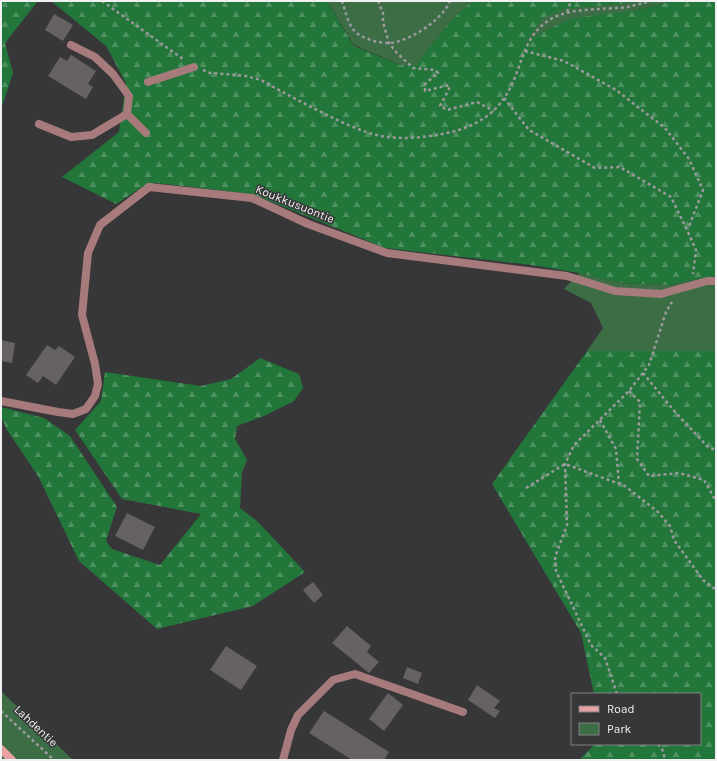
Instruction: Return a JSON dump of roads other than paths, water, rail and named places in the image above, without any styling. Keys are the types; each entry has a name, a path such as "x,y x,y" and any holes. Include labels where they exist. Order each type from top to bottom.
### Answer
{"main road":[{"path":"1,749 12,760"}],"street":[{"path":"71,44 95,57 113,74 128,96 127,114 146,133"},
{"path":"148,82 194,67"},
{"path":"39,124 71,137 92,135 127,114"},
{"name":"Koukkusuontie","path":"1,401 73,414 86,409 95,396 98,384 95,364 82,315 88,253 100,225 149,187 252,198 308,224 387,253 567,276 615,291 661,294 707,281 716,281"},
{"path":"284,760 292,730 298,715 333,680 355,674 463,712"}]}
